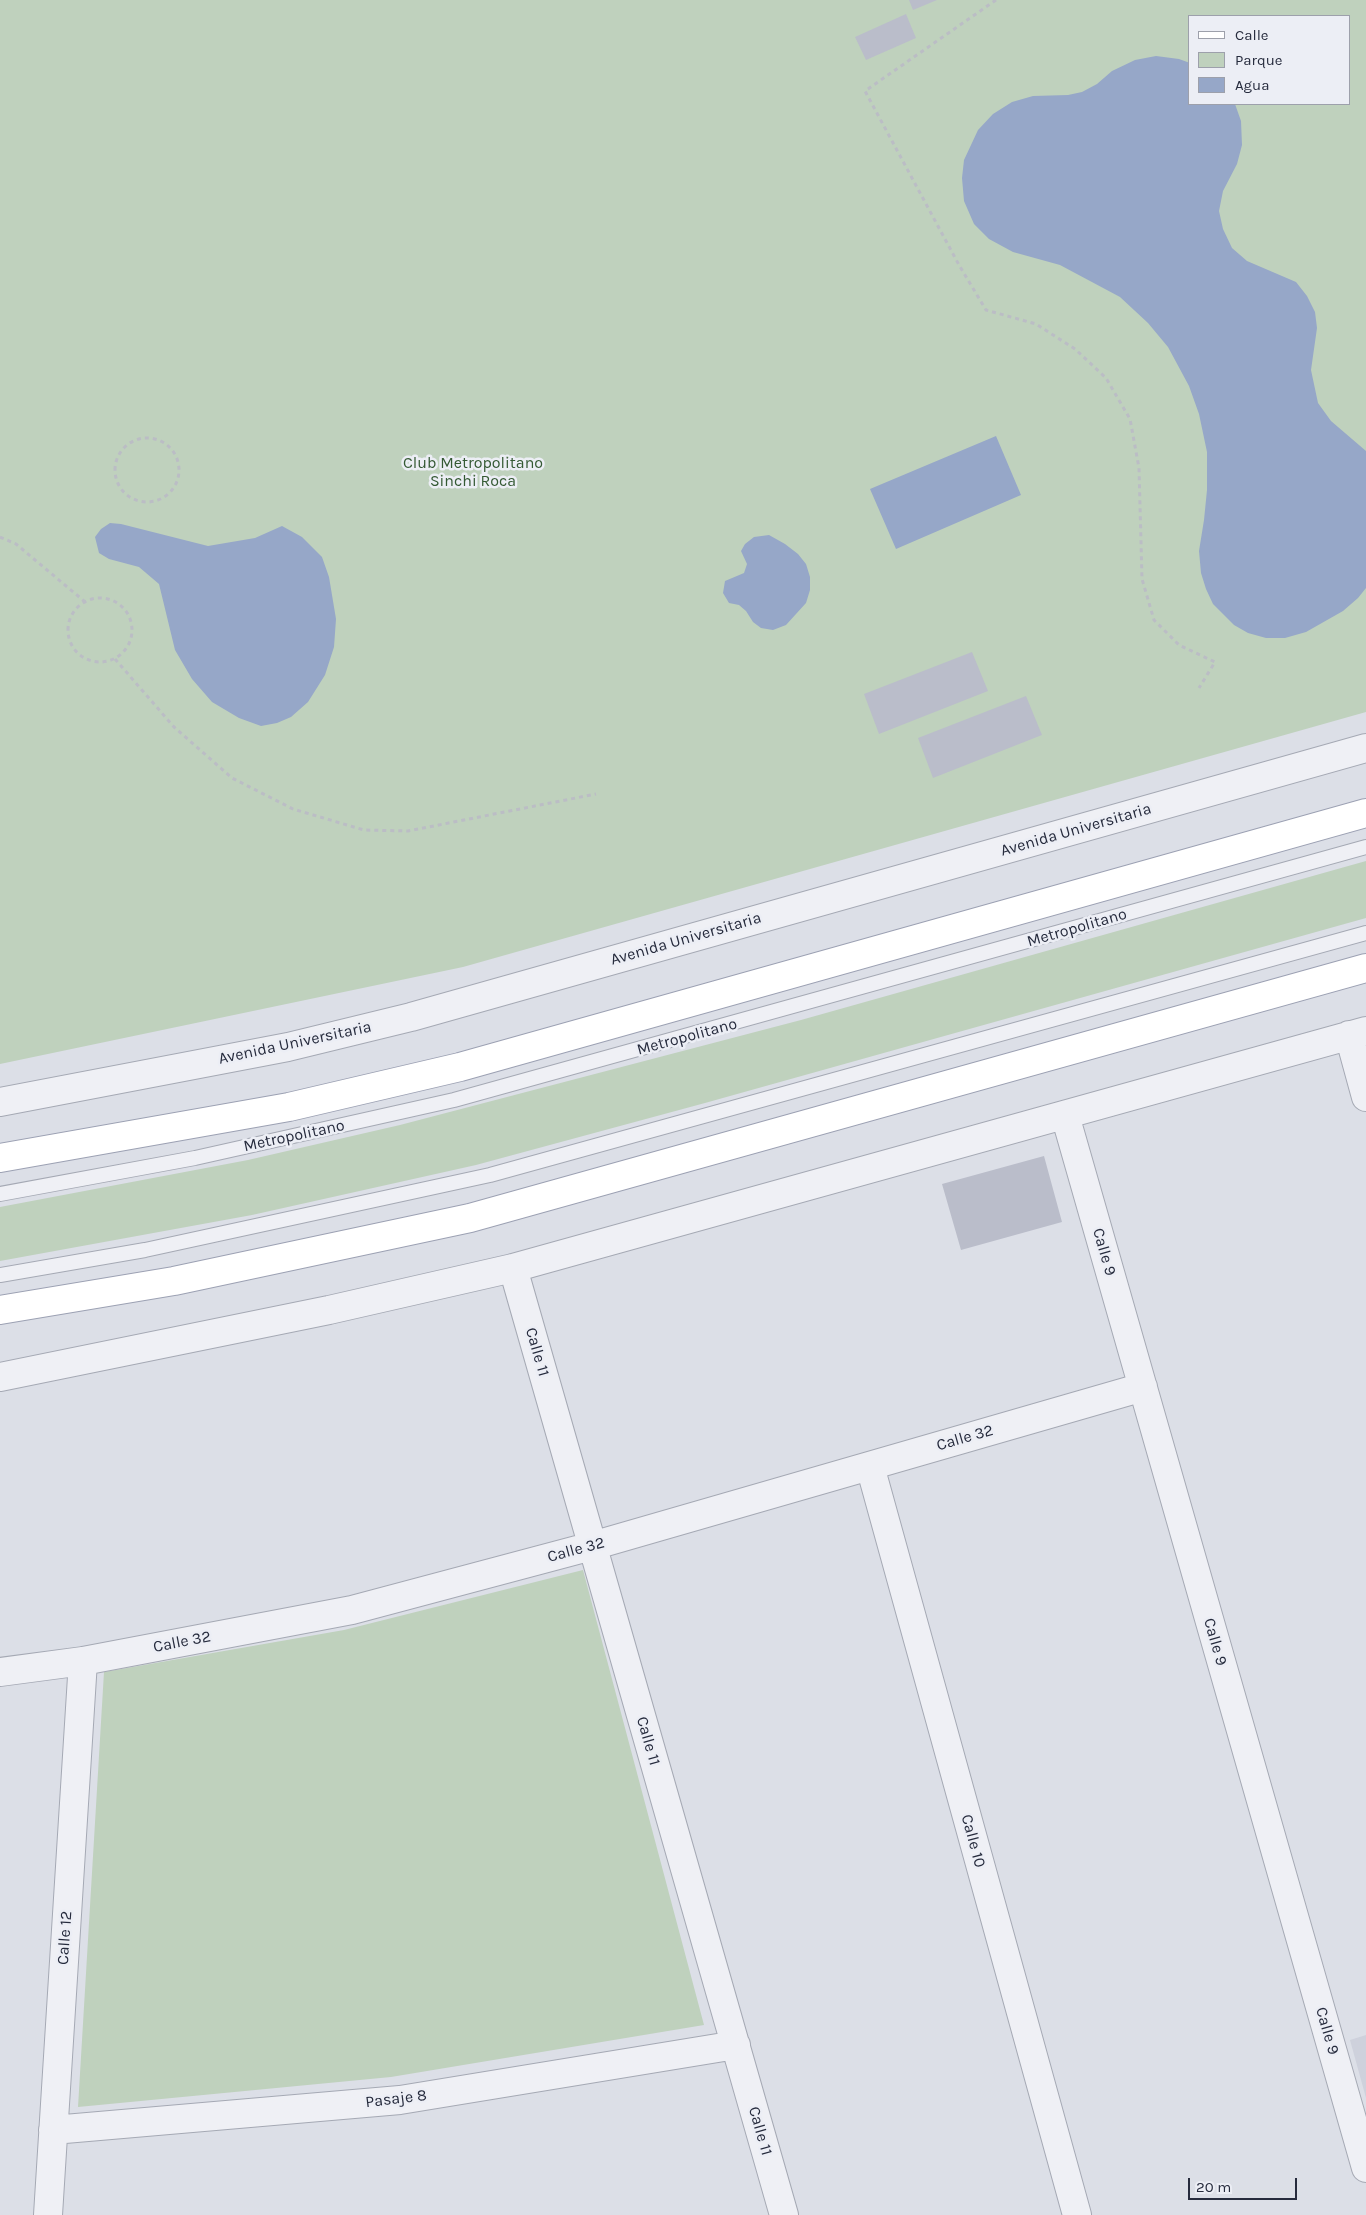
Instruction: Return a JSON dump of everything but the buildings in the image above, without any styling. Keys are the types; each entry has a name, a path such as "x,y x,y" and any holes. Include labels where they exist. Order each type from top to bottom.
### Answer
{"main road":[{"path":"0,1158 289,1106 460,1067 1366,813"},
{"path":"0,1310 174,1281 470,1218 1366,968"}],"street":[{"name":"Avenida Universitaria","path":"0,1102 288,1047 411,1017 1366,748"},
{"path":"0,1377 329,1310 513,1268 1358,1033 1366,1097"},
{"name":"Calle 9","path":"1065,1115 1366,2168"},
{"name":"Calle 11","path":"513,1268 784,2215"},
{"name":"Calle 32","path":"0,1672 83,1661 352,1610 592,1546 1143,1387"},
{"name":"Calle 10","path":"870,1466 1077,2215"},
{"name":"Calle 12","path":"48,2215 83,1661"},
{"name":"Pasaje 8","path":"53,2130 400,2100 736,2045"}],"lane":[{"name":"Metropolitano","path":"0,1194 195,1158 454,1100 1366,846"},
{"path":"0,1275 145,1250 490,1175 1366,933"}],"path":[{"path":"996,0 865,91 959,265 986,310 1036,324 1075,349 1106,378 1130,419 1139,468 1142,579 1154,620 1179,645 1215,662 1199,688"},
{"path":"140,438 161,440 175,454 179,474 176,484 170,493 162,499 140,502 129,498 121,490 116,480 114,468 116,458 122,448 130,441 140,438"},
{"path":"0,537 16,544 84,601"},
{"path":"104,597 123,606 129,614 132,624 130,644 116,660 104,663 93,662 83,658 72,645 67,629 70,618 76,608 84,601 104,597"},
{"path":"116,660 174,727 232,778 293,809 364,830 408,831 596,794"}],"shaded area":[{"path":"1366,2035 1366,2098 1350,2040"}],"green space":[{"name":"Club Metropolitano Sinchi Roca","path":"0,0 1366,0 1366,712 463,967 0,1064"},
{"path":"1366,861 1366,918 476,1165 252,1215 0,1261 0,1207 248,1160 400,1125 801,1020"},
{"path":"583,1570 704,2025 391,2077 78,2107 104,1672 344,1630"}],"water":[{"path":"1156,56 1188,62 1188,105 1235,105 1241,121 1242,145 1237,164 1223,191 1219,211 1223,229 1232,248 1247,261 1296,282 1307,296 1315,312 1317,328 1311,370 1318,403 1331,421 1366,451 1366,588 1343,611 1306,632 1285,638 1266,638 1248,633 1234,625 1213,604 1206,589 1201,573 1199,551 1207,490 1207,452 1199,414 1189,386 1168,347 1148,323 1120,297 1060,265 1013,252 989,239 974,224 964,201 962,178 964,160 978,130 993,114 1012,102 1033,96 1068,95 1082,92 1097,84 1112,71 1135,60"},
{"path":"996,436 1021,495 896,549 870,489"},
{"path":"110,523 121,524 208,546 255,538 282,526 302,537 322,557 329,577 336,619 334,647 325,675 308,702 291,717 277,723 261,726 239,718 212,702 192,679 175,650 159,584 139,567 109,559 99,553 95,537 101,529"},
{"path":"769,535 798,554 806,564 810,577 810,590 806,603 786,625 773,630 761,628 753,622 746,611 739,605 729,603 723,593 725,581 744,573 747,564 741,551 745,544 754,537"}]}
